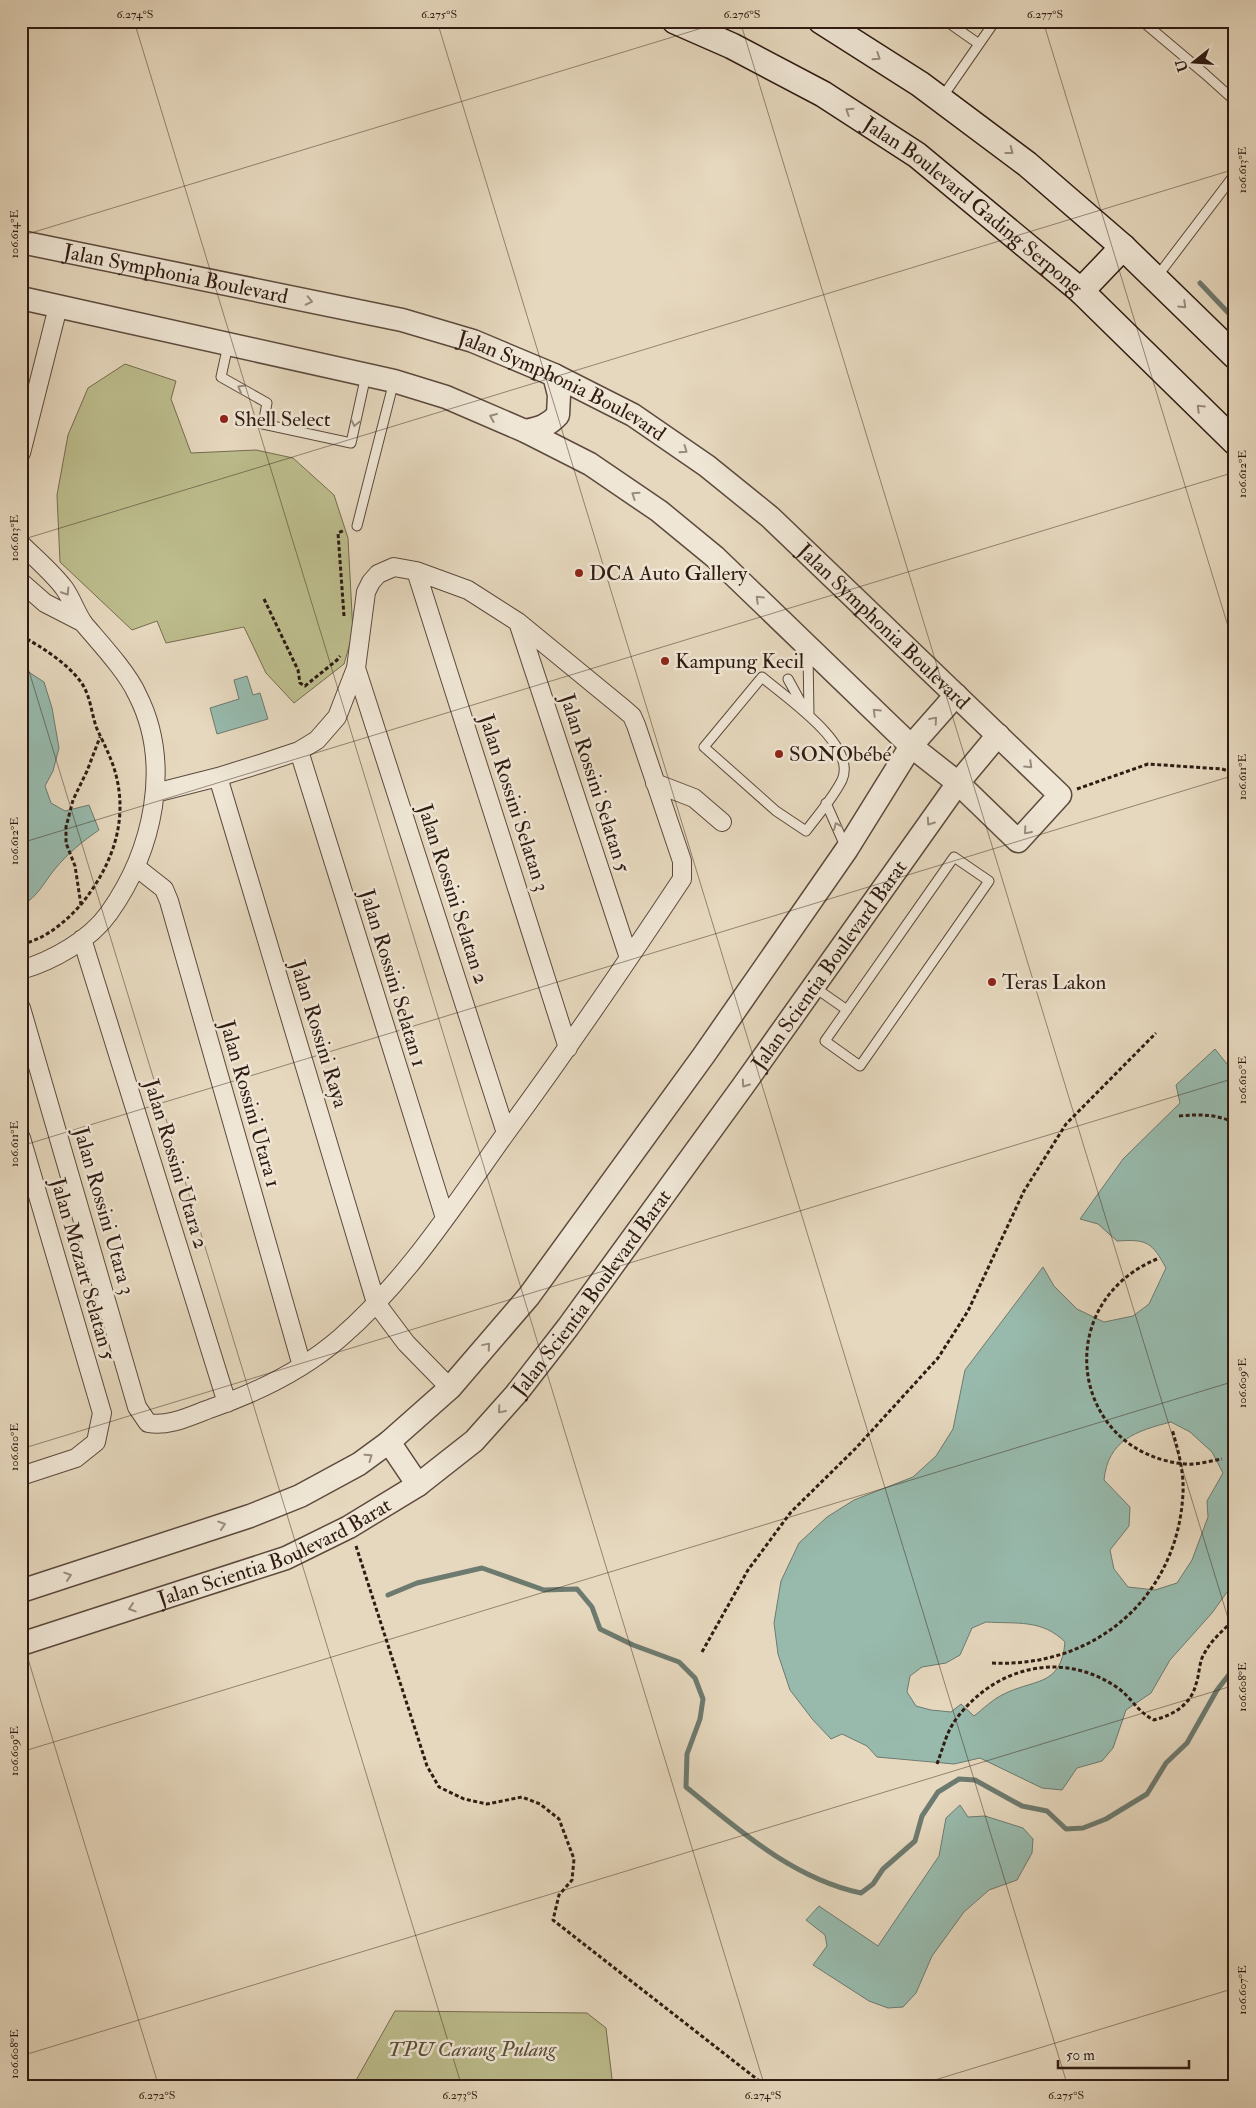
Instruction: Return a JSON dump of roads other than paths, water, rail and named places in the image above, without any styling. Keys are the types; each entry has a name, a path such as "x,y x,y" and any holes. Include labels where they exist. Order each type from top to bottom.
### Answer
{"main road":[{"name":"Jalan Boulevard Gading Serpong","path":"675,21 732,46 823,94 916,155 1081,291 1235,442"},
{"path":"833,24 941,100 1027,164 1123,247 1235,356"},
{"path":"1081,291 1123,247"}],"street":[{"name":"Jalan Symphonia Boulevard","path":"21,242 402,320 473,341 554,374 633,415 707,466 770,517 1060,794 1018,842 958,783"},
{"path":"21,298 394,381 446,397 525,431 590,464 659,511 715,557 911,746 958,783"},
{"path":"21,453 58,307"},
{"path":"525,431 543,427 551,423 558,415 559,395 554,374"},
{"path":"21,544 64,588 82,622 137,692 151,732 155,758 155,793 150,825 136,867 109,914 82,939 56,956 21,970"},
{"path":"155,793 218,777 299,751 318,740 337,718 356,668 366,592 378,574 394,567 416,571 468,590 518,622 632,716 682,861 682,880 568,1048 418,1257 376,1303 339,1339 302,1366 272,1384 227,1403"},
{"name":"Jalan Rossini Selatan 3","path":"416,571 568,1048"},
{"path":"21,582 45,603 82,622"},
{"name":"Jalan Rossini Selatan 5","path":"518,622 629,958"},
{"name":"Jalan Rossini Selatan 2","path":"356,668 506,1133"},
{"name":"Jalan Scientia Boulevard Barat","path":"21,1592 250,1516 300,1496 358,1464 389,1442 450,1388 529,1296 704,1055 847,849 911,746 956,695"},
{"name":"Jalan Scientia Boulevard Barat","path":"21,1644 286,1558 349,1527 418,1485 474,1441 522,1386 586,1303 744,1086 958,783 998,735"},
{"name":"Jalan Rossini Selatan 1","path":"299,751 445,1218"},
{"name":"Jalan Rossini Raya","path":"218,777 376,1303"},
{"path":"655,783 694,798 722,822"},
{"name":"Jalan Rossini Utara 1","path":"136,867 164,889 169,901 302,1366"},
{"name":"Jalan Rossini Utara 2","path":"82,939 227,1403"},
{"name":"Jalan Rossini Utara 3","path":"21,1008 137,1407 148,1423 161,1426 227,1403"},
{"name":"Jalan Mozart Selatan 5","path":"21,1138 102,1413 96,1442 76,1458 21,1476"},
{"path":"376,1303 406,1343 450,1388"},
{"path":"389,1442 418,1485"}],"lane":[{"path":"946,21 979,44"},
{"path":"941,100 995,21"},
{"path":"1142,21 1235,101"},
{"path":"1156,278 1235,174"},
{"path":"228,344 221,377 267,403 263,424 351,443 366,375"},
{"path":"357,526 394,381"},
{"path":"808,647 808,716"},
{"path":"762,677 830,736 842,753 845,765 842,779 826,803 806,831 776,811 704,747 762,677"},
{"path":"788,680 808,716"},
{"path":"826,803 847,849"},
{"path":"954,856 989,881 860,1066 825,1041 847,1010 954,856"},
{"path":"814,986 847,1010"}],"waterway":[{"path":"1200,283 1235,320"},
{"path":"388,1595 417,1583 482,1568 544,1590 577,1589 592,1607 600,1629 633,1645 679,1662 695,1678 703,1699 700,1719 687,1754 686,1787 746,1835 789,1864 836,1886 861,1893 873,1884 883,1869 915,1841 922,1816 938,1792 959,1779 975,1780 1022,1806 1047,1811 1066,1829 1083,1828 1106,1819 1147,1794 1166,1763 1187,1743 1217,1690 1235,1667"}],"place":[{"name":"Shell Select","path":"224,419"},
{"name":"DCA Auto Gallery","path":"579,573"},
{"name":"Kampung Kecil","path":"665,661"},
{"name":"SONObébé","path":"779,754"},
{"name":"Teras Lakon","path":"992,982"}],"park label":[{"name":"TPU Carang Pulang","path":"472,2049"}]}
